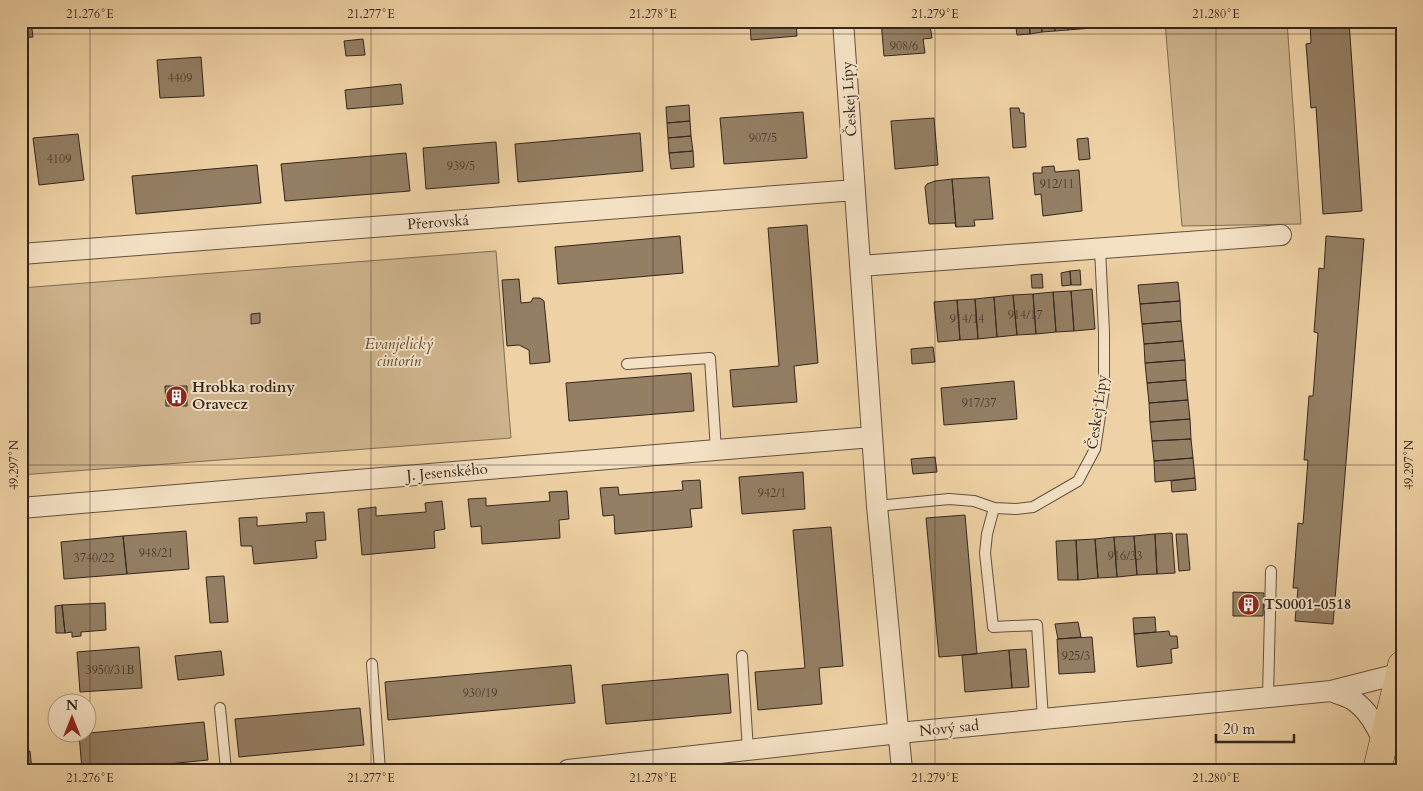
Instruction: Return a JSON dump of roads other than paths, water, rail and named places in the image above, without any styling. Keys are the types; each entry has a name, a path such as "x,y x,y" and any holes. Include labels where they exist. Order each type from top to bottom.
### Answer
{"main road":[{"path":"1376,770 1401,670"}],"street":[{"name":"Českej Lípy","path":"843,21 877,506 902,770"},
{"name":"Přerovská","path":"21,254 855,190"},
{"path":"860,266 1281,235"},
{"name":"J. Jesenského","path":"21,508 872,437"},
{"name":"Nový sad","path":"568,770 592,769 899,733 1330,691 1401,670"},
{"name":"Nový sad","path":"1330,691 1352,699 1360,706 1370,717 1384,742"}],"lane":[{"name":"Českej Lípy","path":"877,506 949,500 974,501 994,508 1016,509 1033,507 1078,481 1095,449 1104,389 1104,332 1100,249"},
{"path":"627,364 710,358 716,450"},
{"path":"994,508 987,534 985,553 993,626 1037,625 1043,719"},
{"path":"1268,696 1271,570"},
{"path":"742,656 748,750"},
{"path":"372,664 380,770"},
{"path":"220,708 226,770"}],"place":[{"name":"Hrobka rodiny Oravecz","path":"176,396"},
{"name":"TS0001-0518","path":"1248,604"}],"park label":[{"name":"Evanjelický cintorín","path":"399,352"}]}
